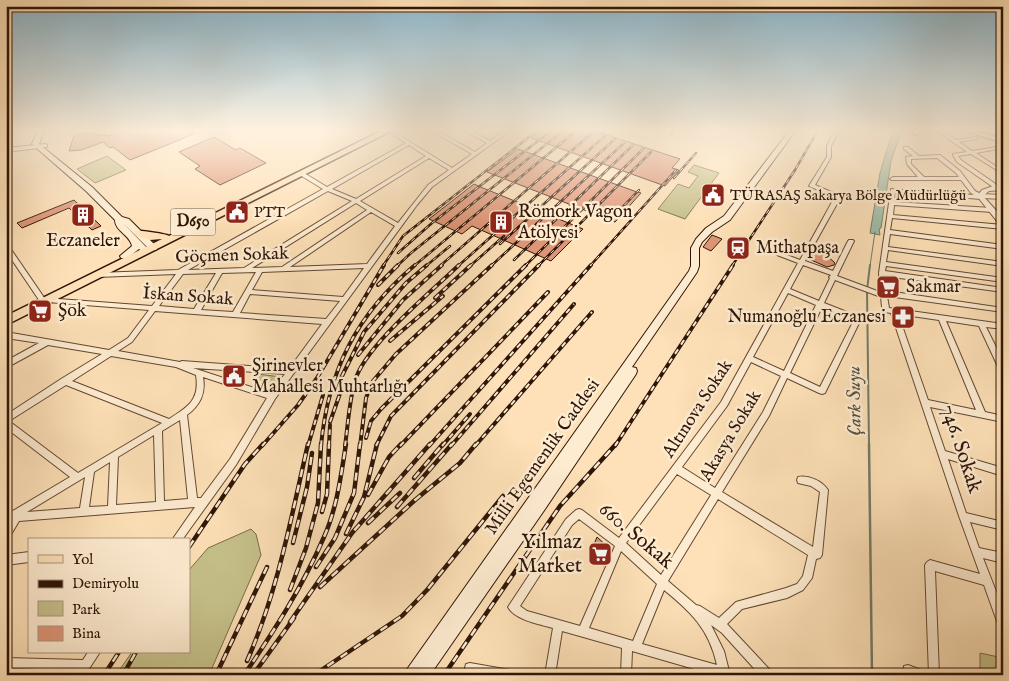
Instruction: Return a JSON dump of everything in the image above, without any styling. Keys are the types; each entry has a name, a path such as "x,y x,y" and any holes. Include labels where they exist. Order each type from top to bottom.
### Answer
{"main road":[{"path":"55,162 62,169 66,169 119,219 119,224 136,236 148,248"},
{"name":"D650","path":"6,315 44,299 124,256 148,248 165,236 316,162"},
{"path":"6,321 44,299 97,276 148,248 326,162"},
{"name":"Milli Egemenlik Caddesi","path":"412,675 693,272 695,248 699,241 709,230 727,218 769,162"},
{"path":"136,236 165,236"},
{"path":"124,256 136,247 136,236"},
{"name":"Milli Egemenlik Caddesi","path":"421,675 539,508 698,274 699,268 695,256"}],"street":[{"path":"6,419 130,340 155,309 180,272 376,162"},
{"path":"245,270 420,162"},
{"path":"438,162 452,170"},
{"path":"177,538 233,462 272,397 399,226 430,186 464,162"},
{"name":"Altınova Sokak","path":"582,632 620,544 724,404 836,197 812,186 826,162"},
{"path":"909,162 922,179"},
{"path":"945,162 958,172 973,192 980,196 996,213 1003,225"},
{"path":"960,162 1000,188"},
{"path":"987,162 1003,172"},
{"path":"302,174 327,189 356,201 399,226"},
{"path":"893,180 963,178"},
{"path":"980,196 986,189 1000,188"},
{"name":"746. Sokak","path":"980,196 893,190 889,232 882,273 882,294 891,310 926,403 963,516 1003,623"},
{"path":"980,196 1003,197"},
{"path":"892,203 996,213"},
{"path":"283,269 371,210"},
{"path":"890,216 1003,225"},
{"path":"889,232 1003,246"},
{"name":"Akasya Sokak","path":"632,646 662,582 766,414 850,241"},
{"path":"6,246 44,299"},
{"path":"885,248 1003,264"},
{"path":"779,254 862,288 882,294 1003,310"},
{"path":"6,258 14,255"},
{"path":"883,264 1003,280"},
{"name":"Göçmen Sokak","path":"97,276 369,266"},
{"path":"235,315 260,270"},
{"path":"196,312 220,271"},
{"path":"882,273 1003,290"},
{"path":"749,358 822,391 858,319 820,302 786,290"},
{"path":"247,292 344,299"},
{"name":"İskan Sokak","path":"44,299 327,322"},
{"path":"891,310 1003,327"},
{"path":"941,318 982,415"},
{"path":"981,324 1003,369"},
{"path":"6,335 177,364 290,372"},
{"path":"6,365 46,343"},
{"path":"177,364 272,397"},
{"path":"6,520 183,414 193,406 200,396 202,387 199,373"},
{"path":"64,381 169,422"},
{"path":"926,403 1003,419"},
{"path":"183,414 193,503"},
{"path":"6,423 77,477"},
{"path":"158,429 160,505"},
{"path":"943,454 1003,472"},
{"path":"112,509 114,455"},
{"path":"84,512 90,469"},
{"path":"677,469 817,555 824,490 814,482 801,480"},
{"path":"18,514 84,512 204,502"},
{"name":"660. Sokak","path":"579,512 620,544 662,582 690,605 708,630 719,651 724,674 525,615 513,607 569,522 579,512"},
{"path":"6,534 18,514"},
{"path":"963,516 1003,526"},
{"path":"720,624 739,605 787,593 800,587 807,578 813,552"},
{"path":"978,552 1003,558"},
{"path":"6,560 28,557"},
{"path":"934,675 930,566 988,581"},
{"path":"690,605 720,624 766,674"},
{"path":"550,675 558,625"},
{"path":"626,675 632,646"},
{"path":"78,675 94,654"},
{"path":"6,663 86,665"},
{"path":"470,668 510,675"},
{"path":"908,675 908,670 920,675"}],"green space":[{"path":"94,162 115,162 126,170 95,183 77,169"},
{"path":"694,165 719,173 685,219 658,209 678,184 689,188 698,176 688,172"},
{"path":"258,374 281,377 271,391 262,393 252,389"},
{"path":"251,529 256,534 261,555 209,675 116,675 131,654 190,654 190,569 208,548"},
{"path":"980,653 1003,658 1003,675 980,675"}],"shaded area":[{"path":"883,162 891,162 881,228 879,229 880,235 870,233"}],"building":[{"path":"194,162 266,163 220,185 195,169 200,166"},
{"path":"501,162 553,162 641,193 615,222 487,172"},
{"path":"597,162 678,162 672,168 679,170 665,186"},
{"name":"Römork Vagon Atölyesi","path":"474,184 583,229 551,261 472,226 462,234 429,219"},
{"path":"74,200 101,226 92,230 69,208 22,228 17,223"},
{"name":"Mithatpaşa","path":"712,235 722,239 711,251 703,247"},
{"path":"822,251 835,263 834,265 827,267 809,259 813,258 811,254"},
{"name":"Yılmaz Market","path":"597,537 611,550 604,566 589,557"}],"waterway":[{"name":"Çark Suyu","path":"870,266 875,232"},
{"name":"Çark Suyu","path":"869,446 867,290 870,265"},
{"name":"Çark Suyu","path":"869,444 872,675"}],"railway":[{"path":"383,266 403,236 498,162"},
{"path":"398,253 432,223 511,162"},
{"path":"397,266 524,162"},
{"path":"414,266 539,162"},
{"path":"440,266 559,162"},
{"path":"458,266 576,162"},
{"path":"500,244 590,162"},
{"path":"491,266 604,162"},
{"path":"514,260 616,162"},
{"path":"525,266 630,162"},
{"path":"538,266 641,162"},
{"path":"674,178 688,162"},
{"path":"732,266 800,162"},
{"path":"590,266 676,170"},
{"path":"612,218 639,190"},
{"path":"470,266 504,236"},
{"path":"426,266 450,246"},
{"path":"262,446 298,405 317,378 384,265"},
{"path":"321,446 330,393 349,345 377,303 415,265"},
{"path":"337,386 364,332 406,283 427,265"},
{"path":"358,355 403,300 442,265"},
{"path":"345,446 351,397 361,367 371,352 400,320 459,265"},
{"path":"435,298 471,265"},
{"path":"360,446 366,398 373,381 396,354 492,265"},
{"path":"366,438 371,421 381,409 526,265"},
{"path":"377,444 391,416 539,265"},
{"path":"429,446 591,265"},
{"path":"615,446 733,265"},
{"path":"378,285 397,266"},
{"path":"400,446 548,292"},
{"path":"390,341 443,296"},
{"path":"451,446 574,304"},
{"path":"475,446 592,312"},
{"path":"330,422 344,382"},
{"path":"308,446 323,395"},
{"path":"442,446 470,414"},
{"path":"329,446 330,425"},
{"path":"190,546 245,464 263,444"},
{"path":"247,661 258,635 275,581 308,444"},
{"path":"290,590 306,548 318,503 321,444"},
{"path":"322,512 327,494 329,444"},
{"path":"244,675 287,608 307,573 324,537 335,503 346,444"},
{"path":"316,567 335,538 354,493 360,444"},
{"path":"346,534 364,497 377,444"},
{"path":"368,495 389,457 401,444"},
{"path":"290,622 352,533 430,444"},
{"path":"414,478 443,444"},
{"path":"397,507 452,444"},
{"path":"320,587 415,500 460,463 476,444"},
{"path":"444,675 560,506 616,444"},
{"path":"293,543 307,487 312,453"},
{"path":"368,523 400,493"},
{"path":"314,675 402,616 427,590 503,496"},
{"path":"216,675 267,567"},
{"path":"253,675 294,618"},
{"path":"104,675 118,654"},
{"path":"123,675 135,654"}],"place":[{"name":"TÜRASAŞ Sakarya Bölge Müdürlüğü","path":"713,195"},
{"name":"PTT","path":"237,212"},
{"name":"Eczaneler","path":"83,215"},
{"name":"Römork Vagon Atölyesi","path":"501,222"},
{"name":"Mithatpaşa","path":"738,248"},
{"name":"Sakmar","path":"888,287"},
{"name":"Şok","path":"40,311"},
{"name":"Numanoğlu Eczanesi","path":"903,317"},
{"name":"Şirinevler Mahallesi Muhtarlığı","path":"234,376"},
{"name":"Yılmaz Market","path":"600,554"}]}
